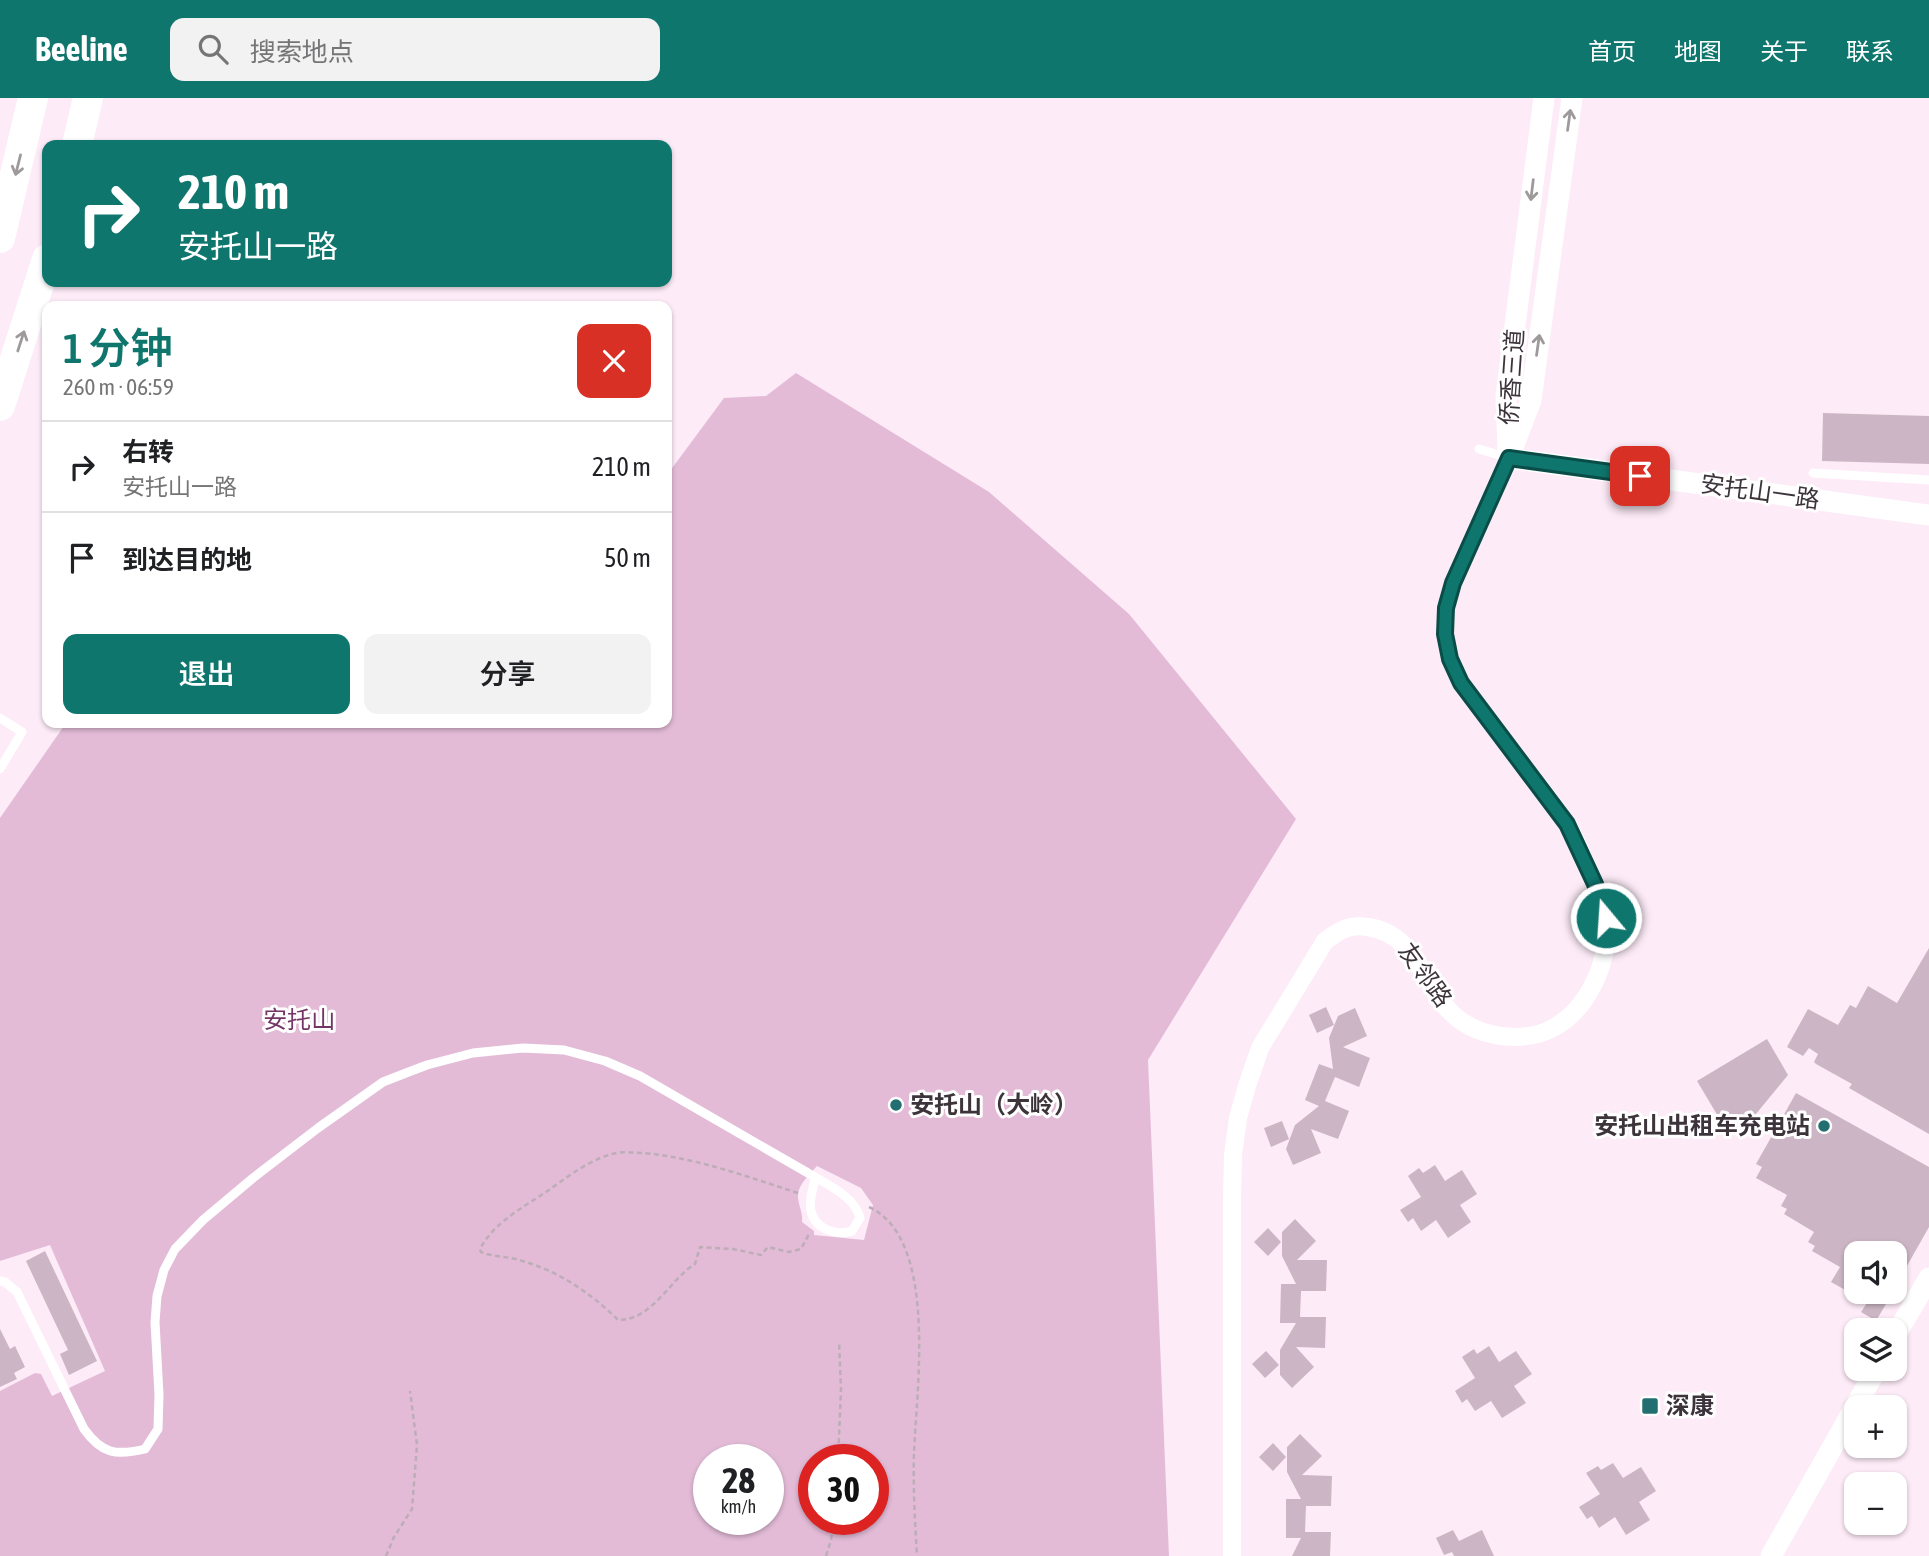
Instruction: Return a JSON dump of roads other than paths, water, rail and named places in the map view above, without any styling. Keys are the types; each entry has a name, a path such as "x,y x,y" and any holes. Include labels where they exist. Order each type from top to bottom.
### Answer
{"highway":[{"path":"0,238 33,98"},
{"path":"78,140 88,98"},
{"path":"0,406 42,275"}],"street":[{"name":"侨香三道","path":"1509,458 1531,400 1572,98"},
{"name":"侨香三道","path":"1509,458 1506,396 1544,99"},
{"name":"安托山一路","path":"1509,458 1929,515"},
{"name":"友邻路","path":"1231,1556 1233,1155 1238,1118 1260,1048 1325,941 1342,929 1359,925 1382,929 1395,935 1405,945 1447,1008 1461,1021 1475,1029 1512,1038 1551,1030 1569,1018 1585,1000 1600,972 1607,943 1606,918 1595,884 1567,824 1461,683 1450,659 1445,634 1446,608 1453,583 1509,458"},
{"path":"1906,1318 1929,1278"},
{"path":"1771,1556 1870,1381"}],"lane":[{"path":"1479,449 1509,458"},
{"path":"1813,473 1929,480"},
{"path":"0,718 22,732 0,769"},
{"path":"0,1281 17,1292 88,1435 104,1450 125,1454 145,1449 158,1429 156,1309 164,1270 175,1249 203,1220 275,1161 383,1083 405,1073 473,1053 523,1048 564,1050 605,1060 640,1076 814,1177 856,1206 860,1218 852,1231 837,1233 817,1222 810,1210 814,1177"}],"place":[{"name":"安托山（大岭）","path":"896,1105"},
{"name":"安托山出租车充电站","path":"1824,1126"},
{"name":"深康","path":"1650,1406"}],"park label":[{"name":"安托山","path":"299,1020"}]}
